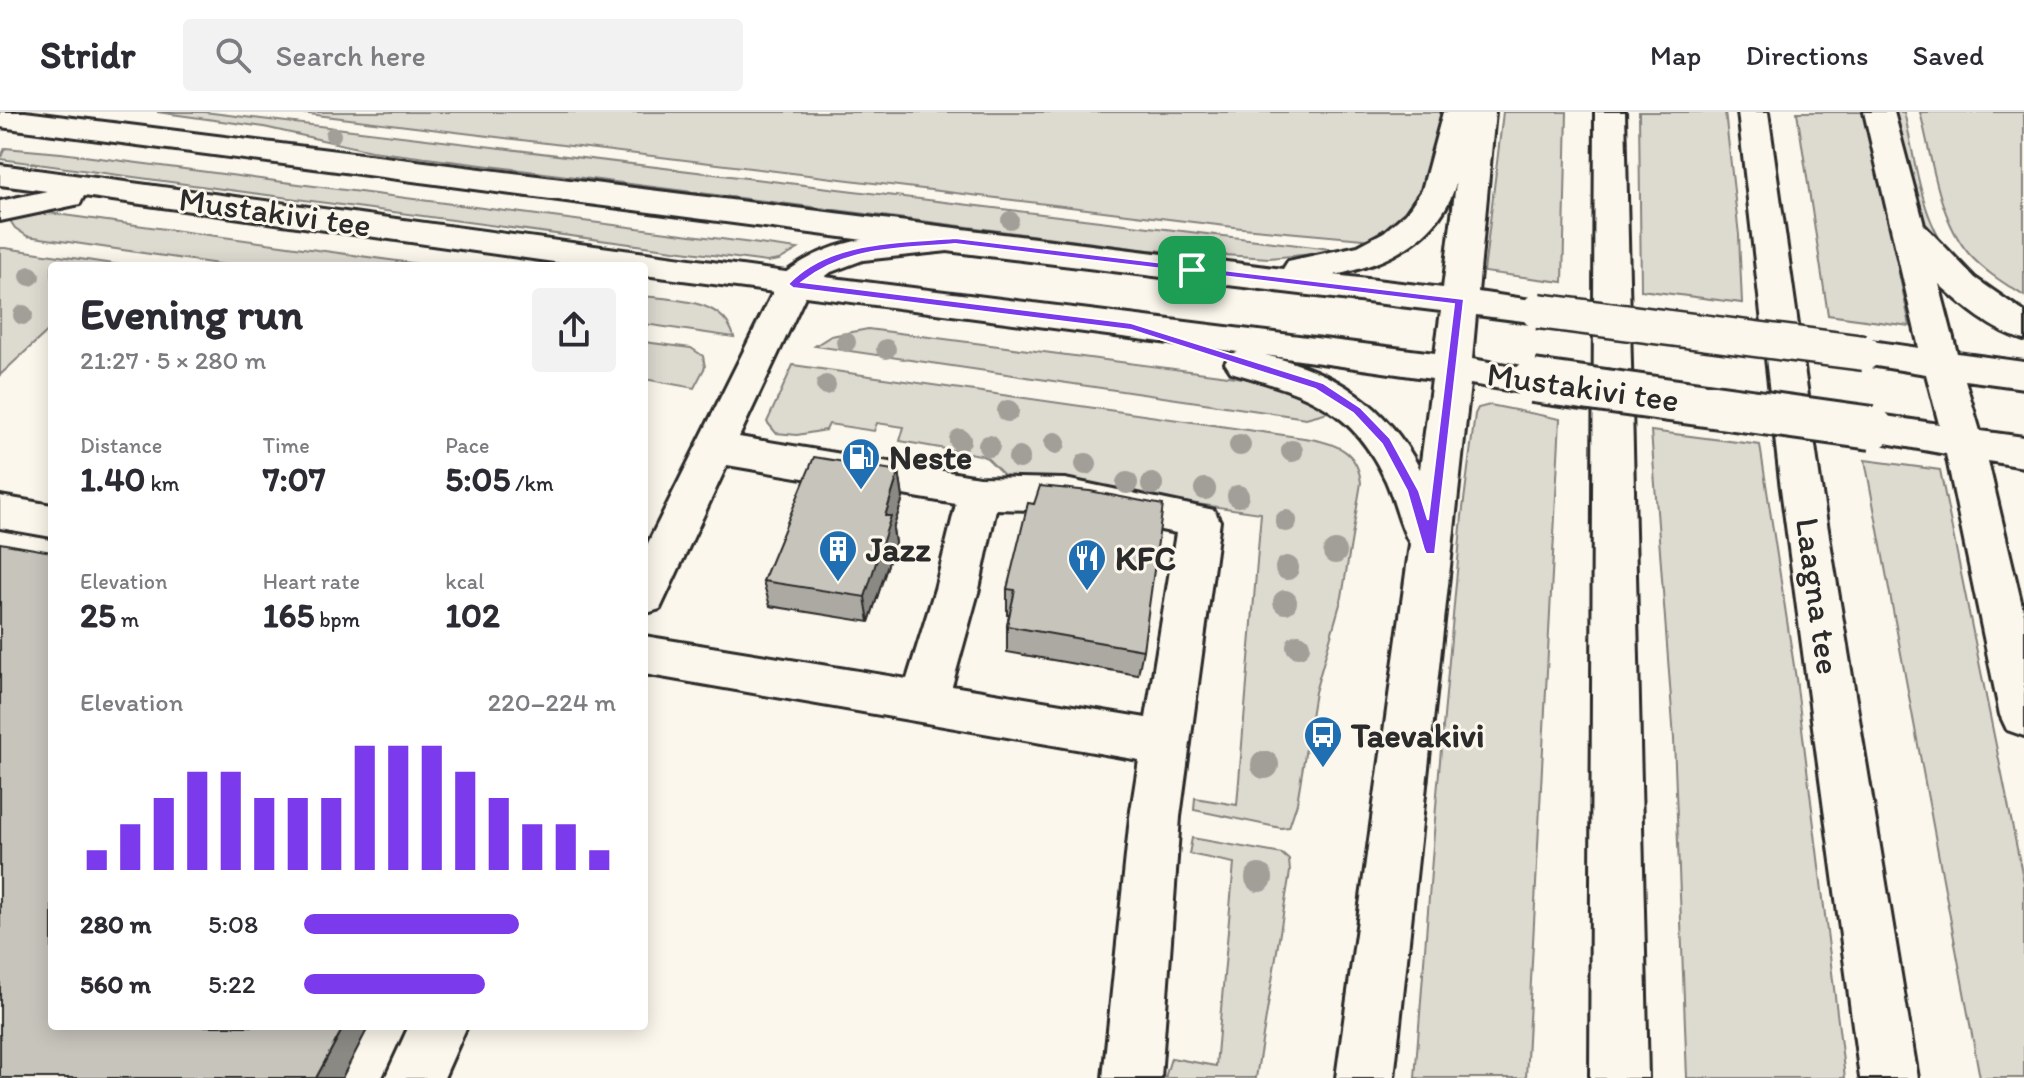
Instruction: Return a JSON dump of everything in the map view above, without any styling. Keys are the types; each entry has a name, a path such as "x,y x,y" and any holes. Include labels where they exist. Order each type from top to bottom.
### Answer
{"main road":[{"path":"83,112 141,137"},
{"path":"1192,270 1284,271 1339,264 1379,252 1427,214 1438,192 1448,137 1458,112"},
{"path":"1364,1075 1453,368 1480,112"},
{"path":"1610,112 1619,1078"},
{"name":"Laagna tee","path":"1753,112 1800,481 1889,1078"},
{"path":"1879,112 1941,364 1964,443 2024,715"},
{"name":"Mustakivi tee","path":"0,118 2024,375"},
{"name":"Mustakivi tee","path":"0,175 635,262"},
{"path":"0,211 118,190"},
{"path":"1906,227 1950,278 1990,309 2024,328"},
{"path":"648,588 793,284 819,264 858,250 955,241"},
{"name":"Mustakivi tee","path":"648,264 1453,368 2024,452"},
{"path":"1131,327 1290,375 1319,386 1357,410 1386,441 1413,491 1431,550"},
{"path":"715,448 979,493 1065,495 1199,521 1152,846 1132,1078"},
{"path":"924,702 957,589 979,493"},
{"path":"0,512 48,520"},
{"path":"2010,654 2024,560"},
{"path":"648,656 1166,743"},
{"path":"414,1078 437,1030"}],"shaded area":[{"path":"157,112 204,112 1347,251 1269,258 1149,250 371,151 264,127"},
{"path":"292,112 1441,112 1427,189 1407,217 1374,240 1242,228"},
{"path":"1503,112 1567,112 1563,282 1484,272"},
{"path":"1639,112 1725,112 1739,235 1742,303 1641,290"},
{"path":"1797,112 1866,112 1910,326 1828,315"},
{"path":"1894,112 1904,112 1923,198 1940,239 1967,272 2024,310 2024,317 1981,292 1918,219"},
{"path":"1920,112 2024,112 2024,296 1982,266 1958,239 1937,186"},
{"path":"5,148 798,249 779,260 767,262 0,159"},
{"path":"49,213 404,262 205,262 27,236 15,228 9,219"},
{"path":"0,248 100,262 48,262 48,331 0,375"},
{"path":"648,297 709,308 729,324 734,337 648,325"},
{"path":"868,329 1251,379 1291,390 1332,411 1306,418 815,346 831,336"},
{"path":"648,343 691,348 703,356 705,367 694,388 648,380"},
{"path":"793,365 1311,439 1338,447 1351,457 1361,483 1342,597 1315,692 1297,803 1289,827 1194,810 1195,798 1237,805 1261,513 1006,477 980,455 900,441 904,427 877,423 874,431 829,424 826,430 797,435 776,433 767,422"},
{"path":"1490,405 1560,419 1526,1078 1415,1078 1462,516 1475,414 1478,408"},
{"path":"1651,431 1760,445 1796,679 1845,1078 1687,1078 1674,739"},
{"path":"1865,460 1940,470 2024,883 2024,1078 1980,1078"},
{"path":"1192,838 1282,854 1289,860 1290,872 1256,1078 1165,1078 1171,1058 1216,1066 1234,863 1189,854"}],"building":[{"path":"814,457 899,471 885,516 891,516 865,597 763,581"},
{"path":"1040,486 1090,491 1163,505 1143,650 1007,626 1015,590 1007,589 1028,503 1034,504"},
{"path":"0,543 48,551 48,1030 342,1030 316,1078 0,1078"}],"place":[{"name":"Neste","path":"861,491"},
{"name":"Jazz","path":"838,583"},
{"name":"KFC","path":"1087,592"},
{"name":"Taevakivi","path":"1323,769"}],"route":[{"path":"955,241 1192,270 1460,302 1431,550 1413,491 1386,441 1357,410 1319,386 1131,327 793,284 819,264 858,250 955,241"}]}
